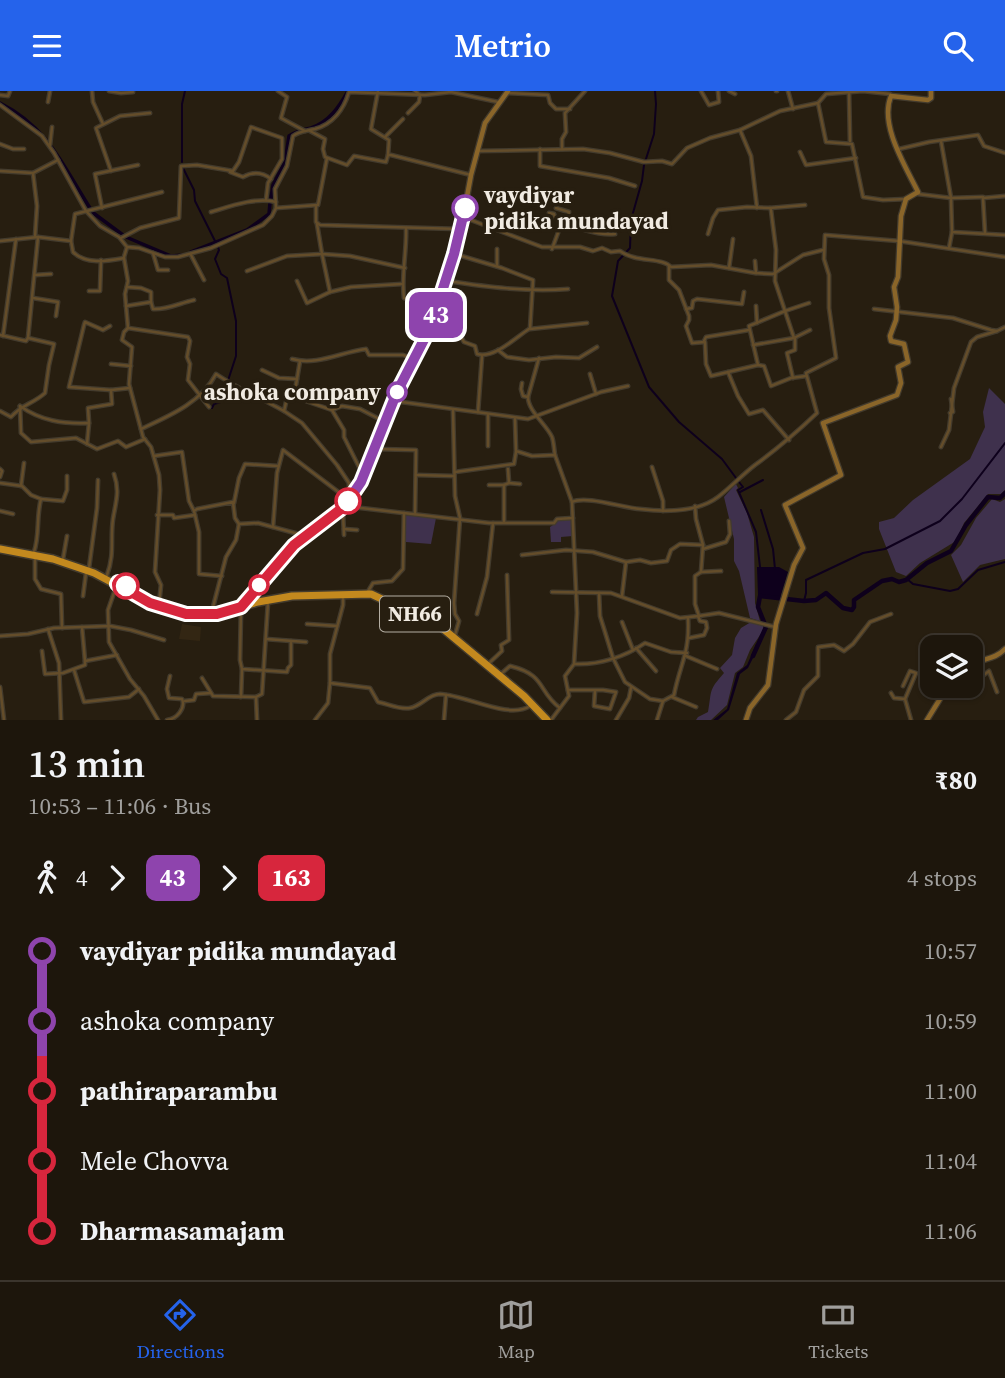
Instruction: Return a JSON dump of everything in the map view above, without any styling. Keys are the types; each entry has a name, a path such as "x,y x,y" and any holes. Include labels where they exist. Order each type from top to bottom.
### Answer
{"highway":[{"name":"NH66","path":"0,547 63,559 159,604 192,613 211,614 241,607 250,600 268,601 292,596 342,597 367,593 429,621 454,638 549,720"},
{"name":"NH66","path":"38,554 107,575 157,606 186,614 192,613"},
{"path":"342,597 373,597 434,627 530,705"}],"main road":[{"path":"746,720 750,708 768,685 775,627 803,545 785,505 841,475 823,423 897,395 901,383 898,367 908,361 904,344 890,339 897,312 894,287 898,277 901,216 905,199 918,194 897,150 890,123 889,101 892,95 928,100 931,98 931,91"},
{"path":"250,600 284,556 342,508 363,475 438,308 461,229 471,175 485,123 507,92"},
{"path":"983,661 989,660 1005,649"},
{"path":"927,720 941,698"}],"street":[{"path":"0,95 7,97 10,91"},
{"path":"48,102 50,91"},
{"path":"92,91 93,102 103,124"},
{"path":"108,91 133,92"},
{"path":"276,208 316,205 320,202 327,158 323,149 324,138 281,118 287,97 278,91"},
{"path":"127,247 165,257 191,255 258,228 272,216 276,208 275,189 287,166 290,139 297,133 320,128 337,116 349,91 420,95 451,91 499,102"},
{"path":"415,91 420,95"},
{"path":"562,149 562,139 566,132 565,113 585,91"},
{"path":"701,91 709,105 719,102 718,91"},
{"path":"729,91 735,93"},
{"path":"788,91 793,109"},
{"path":"327,158 347,165 354,156 386,162 389,140 371,129 378,92"},
{"path":"507,92 548,95 550,103 556,109 570,109"},
{"path":"848,92 850,142"},
{"path":"892,95 877,92 821,94 818,103 826,142 852,143 863,197 905,199"},
{"path":"408,113 419,102 420,95"},
{"path":"477,151 562,149 610,153 645,162 659,160 672,165 687,148 710,138 740,131 780,111 818,103"},
{"path":"0,105 42,136 86,211 100,226 121,238 127,247 124,258 127,267 125,306 128,328"},
{"path":"111,171 97,127 120,116 150,113"},
{"path":"385,138 403,119"},
{"path":"50,146 52,127"},
{"path":"230,172 236,168 251,127 282,138 282,159 265,191 266,199"},
{"path":"740,131 751,156 757,208"},
{"path":"897,150 978,135 984,146 1005,153"},
{"path":"941,140 951,198 952,232 949,248"},
{"path":"0,144 13,149 24,149"},
{"path":"540,149 540,166 609,178 635,186"},
{"path":"800,152 806,165 856,158"},
{"path":"388,155 471,175"},
{"path":"0,171 33,173 58,160"},
{"path":"102,208 94,176 97,173 138,165"},
{"path":"121,238 140,228 179,218 181,166 197,165 243,177 251,173 265,175 271,179"},
{"path":"27,338 35,275 37,206 33,173"},
{"path":"124,258 101,261 79,257 72,250 74,216 162,192"},
{"path":"918,194 951,198 1005,196"},
{"path":"984,197 985,233"},
{"path":"211,212 266,199 276,202"},
{"path":"316,205 330,292"},
{"path":"708,234 713,218 719,210 805,205"},
{"path":"552,249 569,212 556,208"},
{"path":"770,208 774,222 777,288 794,338 795,350 788,353 793,378"},
{"path":"549,213 564,223 602,234 615,234"},
{"path":"463,217 532,245 552,249 580,247 593,251 620,251 645,261 663,261 669,266 706,265 756,274 776,273 803,255 824,250"},
{"path":"317,223 461,229"},
{"path":"406,228 402,284 405,300 438,308"},
{"path":"952,232 1005,235"},
{"path":"823,423 817,413 806,373 836,358 829,308 829,275 824,259 825,235 899,241 1005,257"},
{"path":"0,241 36,237 71,241"},
{"path":"1,413 11,417 20,406 35,402 45,393 54,344 27,338 23,341 1,335 16,239"},
{"path":"729,268 733,239"},
{"path":"497,249 497,267"},
{"path":"153,253 158,269 168,269"},
{"path":"247,271 287,256 322,254 350,256 405,268"},
{"path":"454,254 533,280 530,329"},
{"path":"191,255 204,280"},
{"path":"89,291 100,291 101,261"},
{"path":"755,261 756,274"},
{"path":"669,266 669,280 677,287 686,309 689,320 686,326 691,342 704,341"},
{"path":"35,275 51,274"},
{"path":"297,281 307,303 330,292 351,287 402,284"},
{"path":"446,281 504,290 568,289"},
{"path":"127,287 150,292 153,309 164,310 194,300"},
{"path":"686,309 692,308 693,301 697,299 742,304 744,292"},
{"path":"33,298 58,302 56,316"},
{"path":"125,306 150,302"},
{"path":"758,365 749,326 809,303"},
{"path":"756,306 757,323"},
{"path":"874,309 953,318 997,331"},
{"path":"110,326 103,330 85,322 69,387 111,390 130,388"},
{"path":"431,326 457,330 464,342 475,346 477,355 482,356 498,350 530,329 587,323"},
{"path":"941,447 949,430 951,399 971,342 977,337 1005,327"},
{"path":"128,328 122,340 132,347 130,388 141,429 154,456 160,490 155,572 161,585 159,604"},
{"path":"128,328 188,337 188,380 209,407"},
{"path":"749,330 706,337 706,364 711,376 763,365 771,386 806,376"},
{"path":"752,346 794,338 810,330"},
{"path":"498,350 507,357 518,360 579,358 597,347"},
{"path":"292,359 318,361 364,349 368,350 369,355 403,355 414,359"},
{"path":"478,413 482,356"},
{"path":"539,358 528,405 539,416 553,439 555,455 572,502 576,592 574,664 565,676 569,696 549,720"},
{"path":"294,397 300,361"},
{"path":"111,364 131,366"},
{"path":"262,370 279,378 297,379"},
{"path":"729,372 748,414 762,410 789,440"},
{"path":"141,429 171,415 201,395 216,374 302,423 349,483 347,498 283,450 278,466 273,527"},
{"path":"590,374 596,394"},
{"path":"522,383 523,396 528,397"},
{"path":"394,401 528,419 596,394 628,386"},
{"path":"88,444 88,408 112,404 111,390"},
{"path":"284,411 287,398 294,397 332,410 344,430 344,437 363,475"},
{"path":"20,406 39,419 71,424 89,423"},
{"path":"20,406 20,433 24,439 31,442 76,438 97,449 118,441 126,447 145,439"},
{"path":"332,410 342,406 360,409 386,423"},
{"path":"453,410 455,496 460,518 454,603 459,621 454,638"},
{"path":"572,502 576,500 617,504 632,509 681,511 716,499 789,440 817,413"},
{"path":"488,415 488,446"},
{"path":"416,475 455,474 514,464 516,418"},
{"path":"375,449 416,450 415,515"},
{"path":"154,456 182,452 189,501 195,513 199,534 199,574 222,576"},
{"path":"516,452 532,456 555,455"},
{"path":"21,485 24,463"},
{"path":"211,614 226,557 236,540 239,524 235,518 234,503 239,478 246,464 278,466"},
{"path":"652,467 663,501 663,511"},
{"path":"0,469 0,477"},
{"path":"508,469 509,483"},
{"path":"107,575 114,548 113,520 118,496 114,474"},
{"path":"0,483 21,485 31,495 41,499 63,501 67,476"},
{"path":"83,596 99,479"},
{"path":"489,485 520,484"},
{"path":"504,485 504,523"},
{"path":"41,499 38,510 36,583 41,589 61,594 62,628"},
{"path":"158,515 173,515 174,518 179,518 216,505 234,503"},
{"path":"695,506 695,519 703,547 701,572"},
{"path":"344,535 342,508 493,523 554,523 557,519 573,518"},
{"path":"0,512 13,514"},
{"path":"367,593 370,585 392,581 403,569 404,513"},
{"path":"523,555 560,549 597,553 626,562 664,562 669,559 671,549 680,544 703,547 726,542 730,534 729,521"},
{"path":"239,524 258,523 306,536"},
{"path":"477,614 487,577 493,523"},
{"path":"344,529 357,530"},
{"path":"63,559 67,536"},
{"path":"622,596 626,562"},
{"path":"689,638 704,635 706,622 700,621 698,617 695,576 701,572 721,571"},
{"path":"487,665 502,651 501,645 509,640 507,575"},
{"path":"118,583 108,610 108,637 117,655 158,720 175,718 178,712 181,712 183,701"},
{"path":"552,592 599,592 622,596 671,615 688,618 719,613 775,627"},
{"path":"599,592 600,616 613,658 621,676 631,688 650,699 663,701 672,697 696,707"},
{"path":"314,720 328,703 330,661 343,605 342,597"},
{"path":"170,676 167,689 169,698 180,698 183,701 194,700 196,694 256,697 262,694 268,601"},
{"path":"241,607 241,697"},
{"path":"786,720 796,712 804,690 818,676 818,647 834,645 844,651 870,622 891,614"},
{"path":"672,697 676,679 687,654 688,618"},
{"path":"622,622 634,649 656,671"},
{"path":"307,624 337,626"},
{"path":"0,636 48,629 110,626 164,641"},
{"path":"42,651 45,674 74,670 85,665 82,627"},
{"path":"48,629 59,663 61,720"},
{"path":"266,639 306,642"},
{"path":"242,669 287,672 291,666 292,641"},
{"path":"574,664 594,664 648,642 671,652 687,654 717,669"},
{"path":"85,661 117,655"},
{"path":"989,660 989,671 997,692"},
{"path":"500,676 508,666 534,674 551,701 560,708"},
{"path":"74,670 85,702 130,697 139,689"},
{"path":"903,686 910,671 916,673 905,699 911,720"},
{"path":"983,676 989,671"},
{"path":"202,678 211,693"},
{"path":"330,683 363,686 372,689 377,702 407,708 434,695 446,695 472,706"},
{"path":"0,687 4,720"},
{"path":"616,720 629,698 631,688"},
{"path":"568,690 595,691 616,692 610,709 594,706 595,691"},
{"path":"891,694 894,698 905,699"},
{"path":"444,720 446,695"},
{"path":"256,697 257,720"},
{"path":"657,720 663,701"},
{"path":"524,714 530,705"}],"shaded area":[{"path":"989,388 1005,404 1005,490 1001,494 988,494 964,523 956,541 920,563 906,576 896,572 879,529 879,522 894,518 913,500 970,459 985,427 983,412"},
{"path":"736,484 754,537 755,603 760,621 750,618 739,571 734,561 734,539 724,497"},
{"path":"992,499 1000,502 1005,499 1005,559 980,565 963,582 951,555 961,545 976,518"},
{"path":"406,515 436,518 431,544 406,542"},
{"path":"572,519 573,536 561,537 561,542 551,542 550,527 557,520"},
{"path":"757,567 779,567 788,572 780,598 758,595"},
{"path":"751,622 763,626 764,629 743,667 735,673 727,705 711,720 696,720 708,712 712,691 724,673 720,668 732,655 735,638 741,628"},
{"path":"182,624 201,627 200,641 179,639"},
{"path":"756,644 760,644 748,668 740,674 729,710 718,720 713,720 727,709 737,673 747,665"}],"waterway":[{"path":"182,162 182,104 185,91"},
{"path":"271,198 273,185 285,162 289,136 323,122 337,108 348,91"},
{"path":"655,91 654,134 631,220 630,248 618,261 612,296 649,387 679,422 722,459 736,478"},
{"path":"0,103 17,113 42,136 90,208"},
{"path":"183,168 194,190 195,201 215,241"},
{"path":"191,252 247,230 269,214 270,203"},
{"path":"92,212 123,235"},
{"path":"126,237 171,256 184,255"},
{"path":"212,408 214,404 221,402 236,356 236,321 227,278 221,274 215,259 218,247"},
{"path":"804,601 806,580 863,553 885,549 940,521 962,499 1005,443"},
{"path":"740,492 763,480"},
{"path":"739,482 743,487 738,490 756,532 760,567"},
{"path":"753,656 766,627 758,607 760,596 804,601 816,600 826,593 843,608 852,610 854,600 882,581 906,580 927,563 951,551 966,525 988,497 1000,498 1005,493"},
{"path":"761,510 773,549 775,569"},
{"path":"907,579 913,584 950,591 958,589 978,570 1005,562"}],"bus line":[{"name":"43","path":"348,501 361,482 397,392 431,326 454,254 465,208"},
{"name":"163","path":"126,586 118,582 117,584 150,603 186,614 217,614 241,607 294,545 348,501"}],"place":[{"name":"vaydiyar pidika mundayad","path":"465,208"},
{"name":"ashoka company","path":"397,392"}]}
